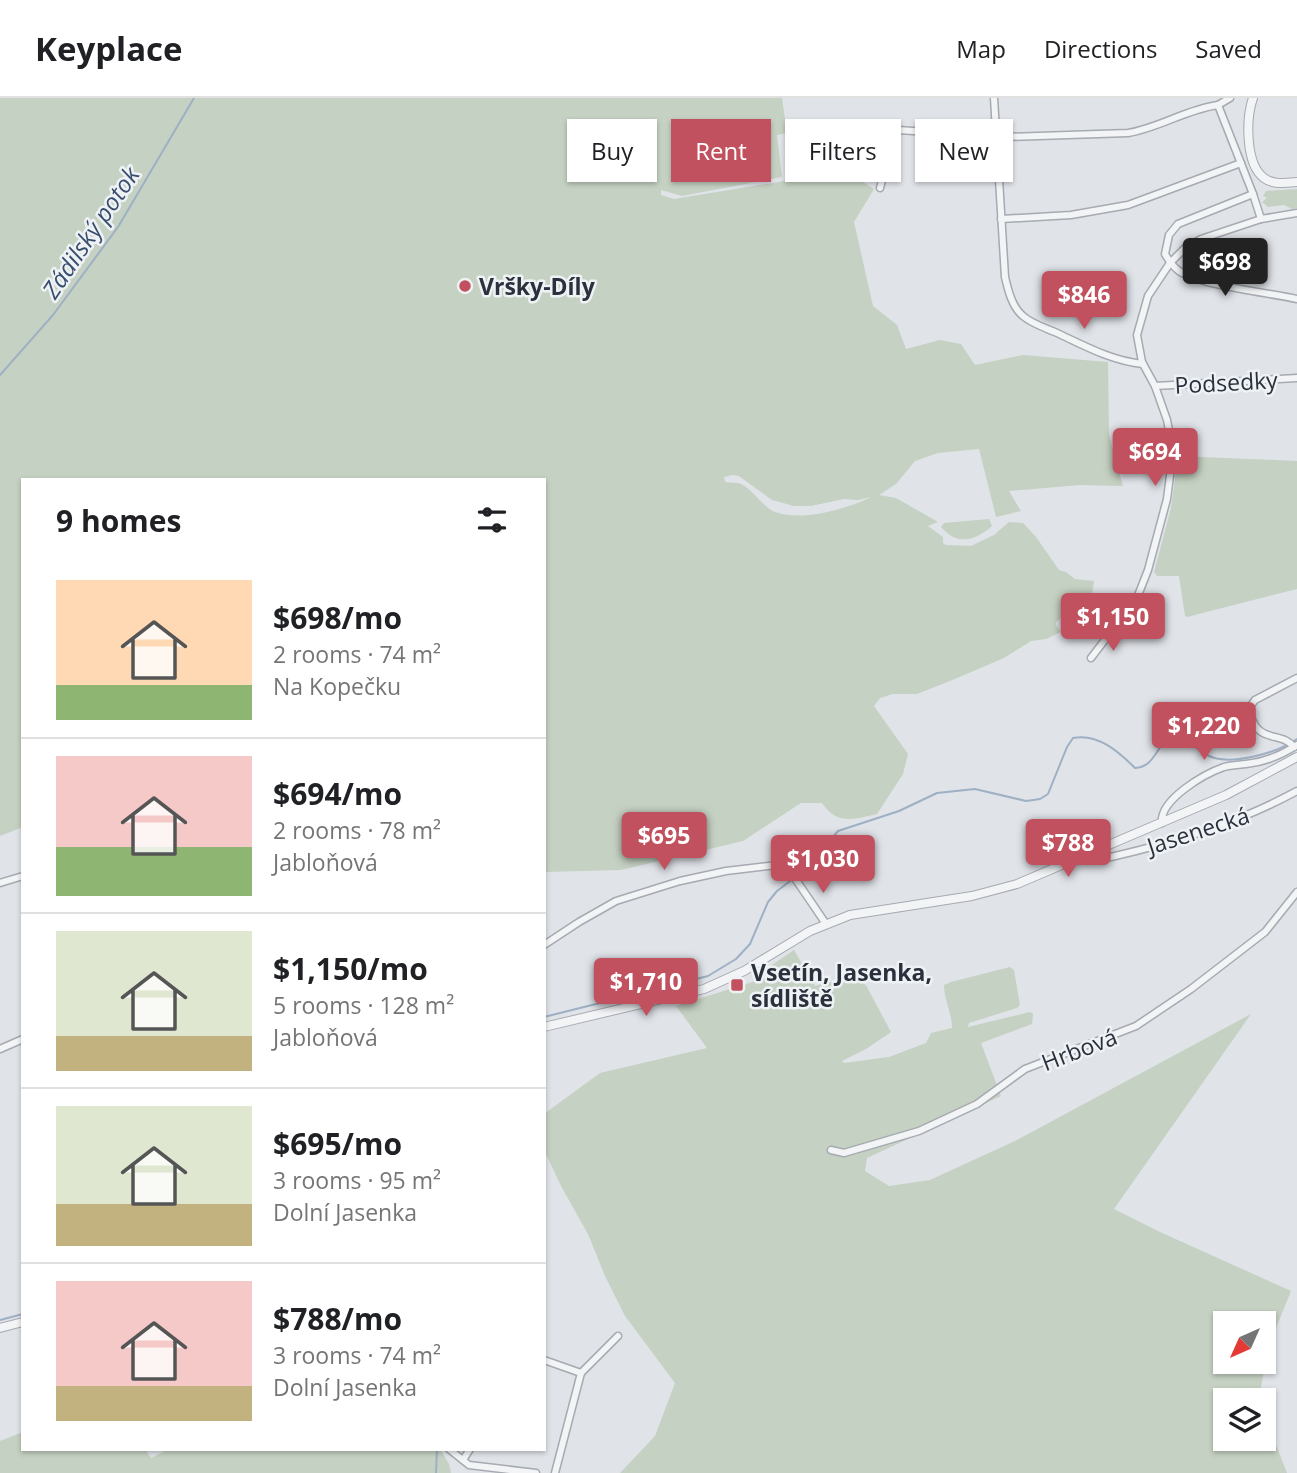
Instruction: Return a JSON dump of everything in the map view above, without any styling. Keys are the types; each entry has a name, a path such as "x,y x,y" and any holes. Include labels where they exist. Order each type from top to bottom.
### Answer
{"street":[{"path":"994,98 996,119"},
{"path":"1253,98 1249,118 1256,169 1263,178 1275,183 1297,182"},
{"path":"1013,136 1128,133 1144,130 1229,99"},
{"path":"1218,105 1261,219"},
{"path":"880,188 893,139 898,130 915,131"},
{"path":"1002,219 1071,215 1128,205 1241,163"},
{"path":"1263,178 1253,194 1178,224 1169,235 1165,254 1180,272 1201,280 1297,299"},
{"path":"1000,182 1005,277 1010,297 1021,314 1103,355 1143,364"},
{"path":"1091,658 1137,598 1148,570 1167,499 1173,452 1167,421 1155,386 1143,364 1137,335 1148,296 1170,263 1185,248 1201,239 1261,219 1297,213"},
{"name":"Podsedky","path":"1155,386 1297,378"},
{"path":"1294,747 1271,738 1260,730 1252,720 1250,706 1255,700 1297,678"},
{"path":"546,1027 704,989 735,975 826,923 874,910 987,892 1024,881 1238,789 1294,747"},
{"path":"1162,823 1162,814 1166,807 1202,779 1226,767 1265,760 1294,747"},
{"name":"Jasenecká","path":"1097,851 1102,856 1111,857 1194,836 1271,805 1297,791"},
{"path":"546,944 616,901 680,881 726,871 777,865 790,871 826,923"},
{"path":"0,883 21,877"},
{"name":"Hrbová","path":"831,1150 844,1153 919,1132 977,1104 1025,1069 1136,1026 1191,989 1265,932 1297,892"},
{"path":"0,1049 21,1040"},
{"path":"0,1328 21,1323"},
{"path":"555,1473 581,1373 618,1336"},
{"path":"546,1361 581,1373"},
{"path":"452,1451 469,1465 536,1473"},
{"path":"463,1460 469,1451"}],"green space":[{"path":"0,98 782,98 785,133 777,135 782,177 771,179 771,119 671,119 671,182 756,182 682,196 661,190 661,195 674,199 785,181 863,182 874,189 854,222 873,306 897,325 906,349 940,340 961,344 975,365 1023,355 1108,362 1109,435 1123,486 1080,485 1009,491 1021,511 996,517 979,449 938,453 915,461 896,484 879,495 896,498 938,522 928,526 943,537 943,543 971,546 994,535 1009,522 1023,523 1059,570 1075,579 1094,581 1092,595 1056,622 1061,632 1046,639 1031,641 1004,658 917,694 893,694 880,698 874,706 908,754 903,774 877,814 861,818 840,818 822,803 801,803 743,841 621,870 546,872 546,478 21,478 21,828 0,836","holes":["739,476 772,500 794,506 811,506 871,497 824,513 786,515 770,510 750,490 741,484 725,482 724,477"]},
{"path":"1297,189 1297,208 1284,205 1268,207 1262,202 1267,198 1263,196 1266,191"},
{"path":"1178,456 1297,461 1297,589 1185,616 1179,576 1157,576 1154,572 1171,508"},
{"path":"989,519 992,526 973,538 953,537 941,527 944,523"},
{"path":"794,950 815,986 857,975 867,987 891,1032 842,1061 844,1063 889,1057 926,1043 931,1033 952,1028 944,985 1010,967 1014,970 1020,1005 969,1023 968,1027 1030,1012 1033,1014 1032,1024 981,1043 1001,1096 867,1158 865,1171 889,1186 930,1180 1015,1141 1251,1014 1114,1209 1291,1291 1276,1328 1276,1311 1213,1311 1213,1374 1263,1374 1261,1388 1213,1388 1213,1451 1276,1451 1276,1445 1287,1473 620,1473 655,1436 675,1383 625,1316 588,1234 561,1186 546,1154 546,1113 600,1073 707,1048 676,1006 765,978 766,969"},
{"path":"21,1433 21,1451 146,1451 151,1458 165,1451 441,1451 451,1473 0,1473 0,1441"}],"waterway":[{"name":"Zádilský potok","path":"0,375 53,315 118,227 194,98"},
{"path":"546,1016 708,976 736,959 750,944 768,902 777,891 806,869 838,831 899,811 937,793 975,789 1026,801 1040,799 1048,794 1073,738 1099,741 1115,750 1135,768 1148,763 1169,739 1185,740 1209,756 1229,760 1266,753 1297,739"},
{"path":"0,1320 21,1315"},
{"path":"436,1473 437,1451"}],"place":[{"name":"Vršky-Díly","path":"465,286"},
{"name":"Vsetín, Jasenka, sídliště","path":"737,985"}]}
